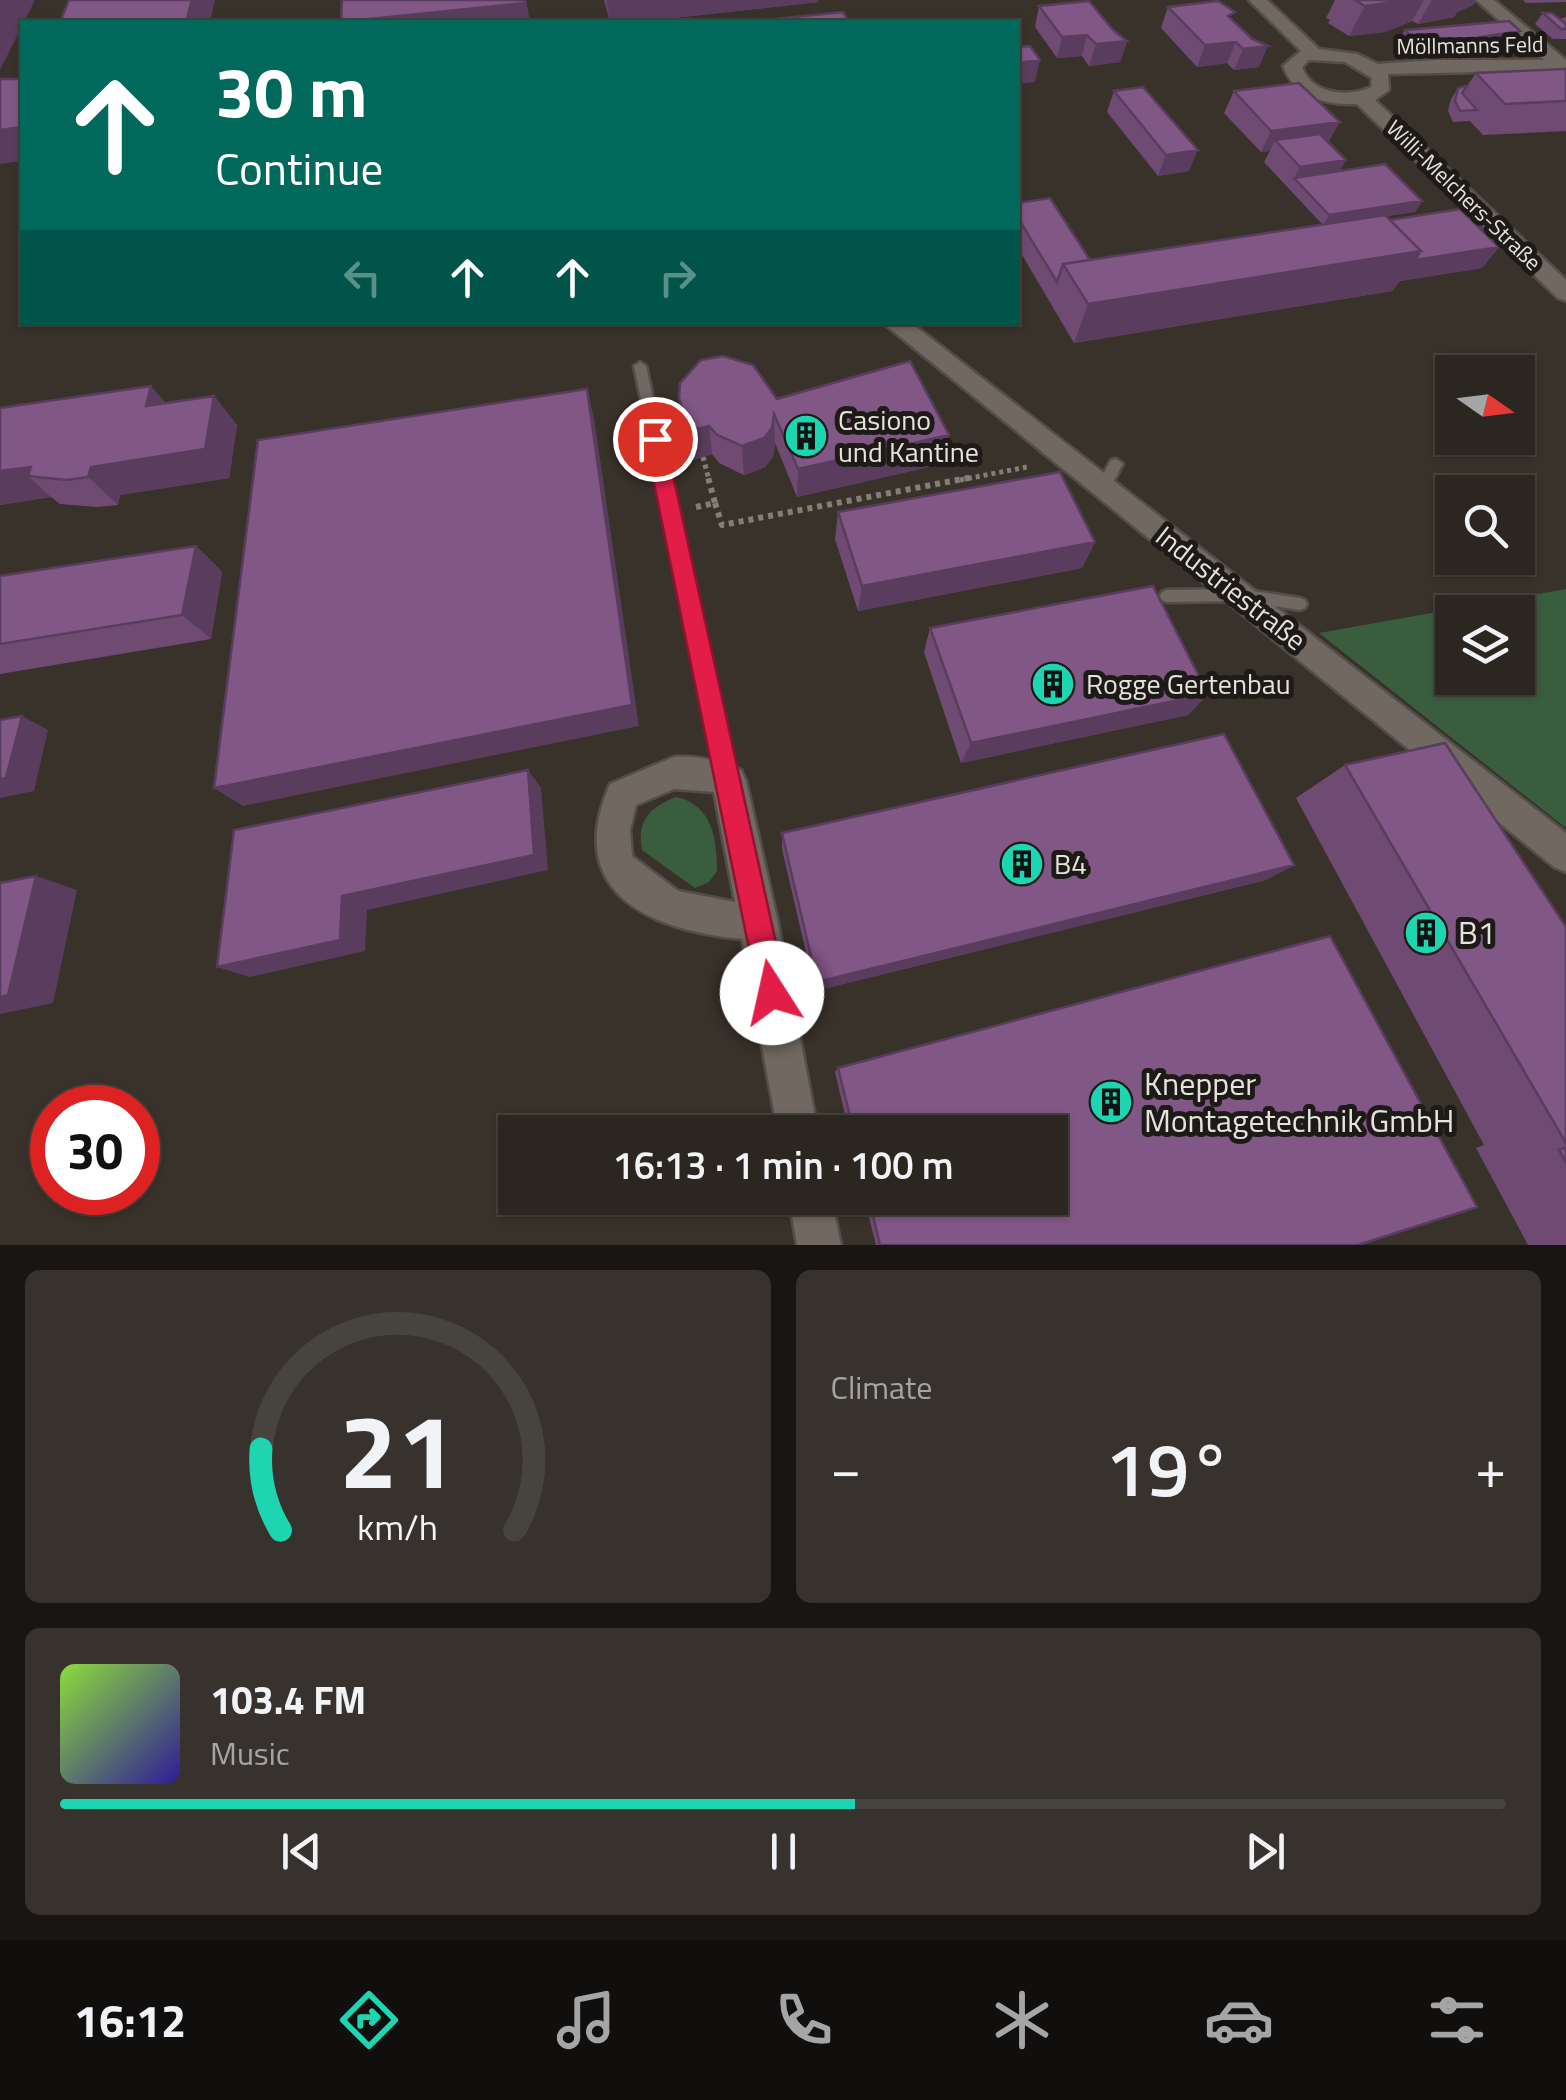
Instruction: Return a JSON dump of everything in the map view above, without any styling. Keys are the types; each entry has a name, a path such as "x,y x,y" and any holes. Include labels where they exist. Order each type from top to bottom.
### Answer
{"street":[{"path":"1257,0 1314,54"},
{"path":"1484,0 1500,22 1563,65"},
{"path":"1314,54 1354,58 1376,70 1383,84 1380,90 1362,98 1319,93 1298,80 1292,66 1303,56 1314,54"},
{"name":"Möllmanns Feld","path":"1376,70 1436,65 1563,65"},
{"name":"Willi-Melchers-Straße","path":"1362,98 1566,293"},
{"name":"Industriestraße","path":"898,325 1065,460 1109,477 1238,595 1566,855"},
{"path":"760,923 686,916 644,894 615,864 613,830 622,795 654,776 694,769 729,780 760,923 795,1115"},
{"path":"813,1215 819,1245"}],"lane":[{"path":"640,366 729,780"},
{"path":"1167,596 1238,595 1300,604"}],"path":[{"path":"703,457 722,524 1065,460"},
{"path":"670,512 715,503"}],"green space":[{"path":"1566,589 1566,828 1319,633 1435,612 1435,695 1535,695 1532,595"},
{"path":"676,797 698,807 714,835 717,871 709,882 695,888 642,850 641,831 647,816"}],"building":[{"path":"69,0 192,0 187,20 61,20"},
{"path":"342,0 525,3 360,20 341,20"},
{"path":"1355,0 1406,0 1365,6"},
{"path":"1089,1 1127,41 1096,44 1087,35 1062,37 1039,6"},
{"path":"1218,1 1235,12 1228,16 1252,39 1268,46 1243,49 1236,42 1205,45 1168,7"},
{"path":"843,12 848,20 764,20"},
{"path":"1543,13 1552,13 1566,24 1566,29 1561,29"},
{"path":"1509,21 1520,31 1475,38 1415,40 1405,30"},
{"path":"1030,46 1040,60 1020,63 1020,47"},
{"path":"1566,69 1566,101 1505,104 1476,73"},
{"path":"0,79 20,79 20,127 0,130"},
{"path":"1299,83 1340,122 1271,131 1234,91"},
{"path":"1467,86 1462,93 1477,110 1460,111 1455,101 1458,88"},
{"path":"1143,87 1198,150 1166,155 1114,91"},
{"path":"1320,134 1346,160 1300,167 1275,140"},
{"path":"1385,164 1422,201 1329,215 1294,178"},
{"path":"1050,198 1090,260 1063,264 1057,282 1020,221 1020,203"},
{"path":"1460,209 1499,247 1415,260 1421,251 1390,220"},
{"path":"1385,215 1421,251 1088,304 1063,264"},
{"path":"723,356 753,365 777,399 910,361 949,435 798,469 774,414 772,428 764,438 742,446 717,435 709,426 689,431 679,398 680,383 701,360"},
{"path":"151,386 146,406 214,396 205,449 91,467 88,477 66,480 28,476 31,467 0,471 0,408"},
{"path":"587,389 632,705 214,788 258,440"},
{"path":"1060,472 1095,542 862,586 838,512"},
{"path":"196,546 182,615 0,644 0,576"},
{"name":"Rogge Gertenbau","path":"1153,586 1208,694 971,743 930,628"},
{"path":"22,716 6,778 0,779 0,720"},
{"name":"B4","path":"1224,734 1294,865 817,982 782,833"},
{"path":"1445,743 1566,927 1566,1143 1345,765"},
{"path":"528,770 534,855 342,896 340,940 217,967 234,830"},
{"path":"36,876 8,995 0,997 0,883"},
{"name":"Knepper Montagetechnik GmbH","path":"1330,936 1477,1207 1358,1245 880,1245 873,1215 1068,1215 1068,1115 850,1115 838,1068"}],"place":[{"name":"Casiono und Kantine","path":"806,436"},
{"name":"Rogge Gertenbau","path":"1053,684"},
{"name":"B4","path":"1022,864"},
{"name":"B1","path":"1426,933"},
{"name":"Knepper Montagetechnik GmbH","path":"1111,1102"}],"route":[{"path":"655,439 772,993"}]}
